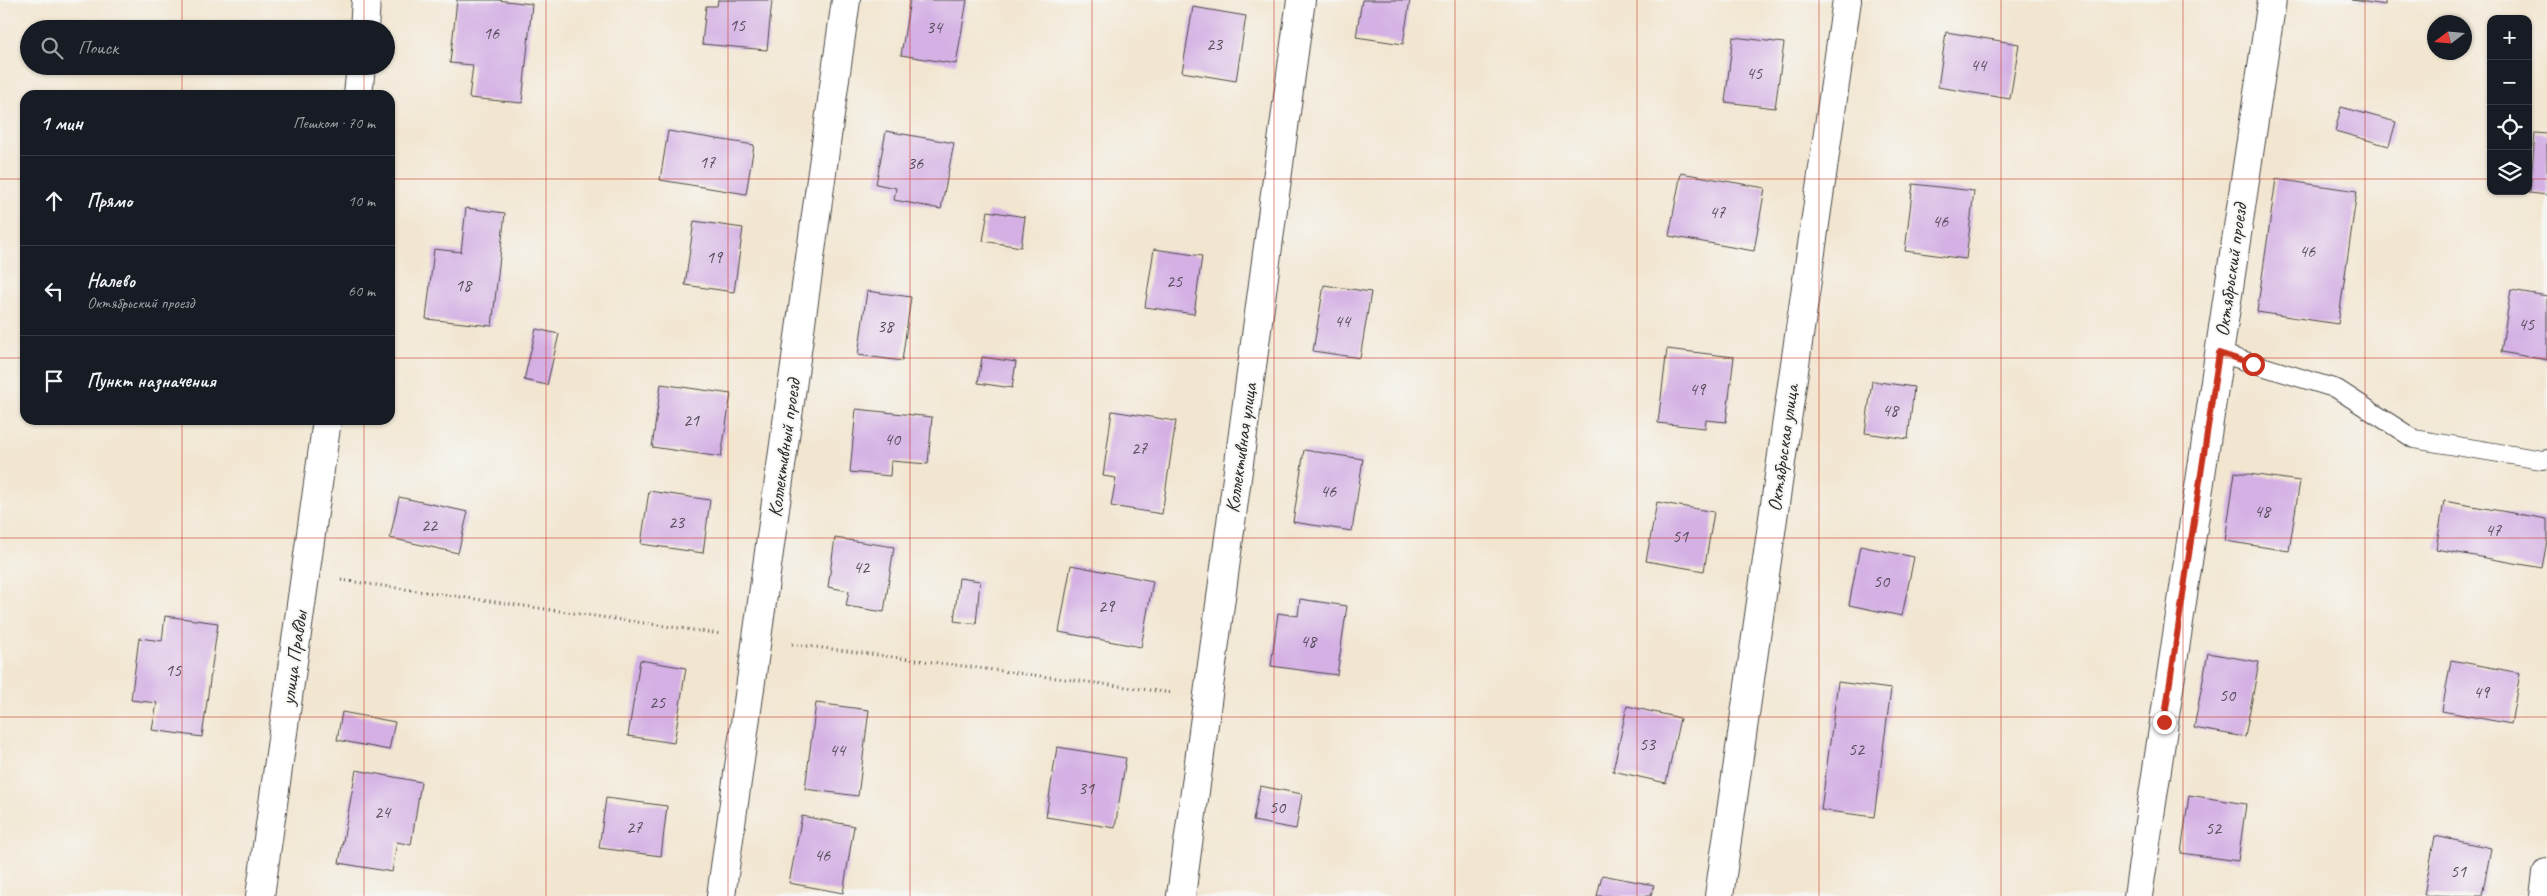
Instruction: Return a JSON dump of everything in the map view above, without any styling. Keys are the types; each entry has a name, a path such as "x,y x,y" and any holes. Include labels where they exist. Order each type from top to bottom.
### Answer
{"street":[{"path":"365,20 366,0"},
{"name":"Коллективный проезд","path":"721,896 846,0"},
{"name":"Коллективная улица","path":"1181,896 1301,0"},
{"name":"Октябрьская улица","path":"1719,896 1847,0"},
{"name":"Октябрьский проезд","path":"2138,896 2272,0"},
{"path":"359,90 360,75"},
{"name":"улица Правды","path":"260,896 326,425"},
{"path":"2544,896 2547,873"}],"lane":[{"path":"2219,353 2337,390 2414,439 2542,460 2547,459"}],"building":[{"path":"457,0 497,0 532,4 522,103 469,98 473,65 450,63"},
{"path":"718,0 772,0 767,50 702,44 706,6 717,6"},
{"path":"910,0 967,0 956,64 901,55"},
{"path":"1362,0 1410,0 1403,44 1356,37"},
{"path":"2352,0 2385,0 2385,5"},
{"path":"1193,7 1246,16 1236,81 1182,72"},
{"path":"1946,32 2019,44 2010,99 1938,87"},
{"path":"1733,37 1784,43 1775,108 1725,102"},
{"path":"2341,107 2396,122 2389,146 2335,131"},
{"path":"668,131 754,145 746,194 660,180"},
{"path":"886,131 954,143 941,209 894,200 896,188 876,184"},
{"path":"2535,133 2547,134 2547,195 2532,193"},
{"path":"1681,173 1765,188 1754,251 1669,236"},
{"path":"2276,179 2357,191 2338,324 2257,312"},
{"path":"1913,184 1974,191 1966,259 1905,251"},
{"path":"466,208 505,213 492,326 426,319 434,249 461,252"},
{"path":"988,211 1025,217 1021,247 983,241"},
{"path":"694,221 743,228 734,292 685,285"},
{"path":"1154,249 1202,256 1194,314 1145,307"},
{"path":"1324,285 1371,292 1360,358 1313,351"},
{"path":"2511,290 2547,296 2547,360 2501,352"},
{"path":"867,291 911,297 902,361 858,355"},
{"path":"536,329 559,334 547,385 524,380"},
{"path":"1667,349 1734,357 1726,422 1706,420 1705,428 1658,423"},
{"path":"982,357 1016,362 1012,388 978,383"},
{"path":"1872,381 1914,387 1908,439 1865,433"},
{"path":"661,384 731,394 721,457 652,447"},
{"path":"856,409 932,417 928,464 891,461 890,476 850,472"},
{"path":"1112,411 1176,421 1162,514 1111,506 1116,478 1103,476"},
{"path":"1304,450 1363,459 1352,531 1293,522"},
{"path":"2235,472 2300,481 2289,551 2225,541"},
{"path":"649,491 710,500 703,553 641,544"},
{"path":"399,497 468,512 458,553 390,538"},
{"path":"2444,501 2547,519 2547,541 2542,568 2436,549"},
{"path":"1657,502 1714,512 1704,571 1646,561"},
{"path":"835,538 894,547 884,612 846,606 849,591 828,587"},
{"path":"1860,546 1914,557 1902,616 1849,605"},
{"path":"1071,565 1153,581 1141,647 1059,632"},
{"path":"959,578 980,581 976,624 954,621"},
{"path":"1300,599 1347,606 1337,675 1271,666 1278,613 1298,616"},
{"path":"165,616 218,623 202,737 152,730 157,703 131,700 139,638 162,641"},
{"path":"2208,653 2259,662 2245,737 2194,728"},
{"path":"640,660 686,668 674,743 628,736"},
{"path":"2451,660 2520,673 2511,724 2442,711"},
{"path":"1838,682 1891,689 1874,817 1821,810"},
{"path":"816,703 869,710 858,796 805,789"},
{"path":"1627,706 1680,718 1666,783 1613,771"},
{"path":"342,712 395,722 389,750 337,740"},
{"path":"1057,747 1126,758 1115,828 1046,817"},
{"path":"356,770 421,782 411,845 397,842 392,872 339,863"},
{"path":"1260,786 1302,794 1296,829 1253,821"},
{"path":"2189,795 2246,804 2238,861 2181,853"},
{"path":"606,798 667,806 661,856 599,848"},
{"path":"802,816 854,826 843,893 789,883"},
{"path":"2435,836 2491,848 2482,896 2424,895"},
{"path":"1602,875 1654,885 1651,896 1597,896"}],"route":[{"path":"2164,722 2219,353 2253,364"}]}
